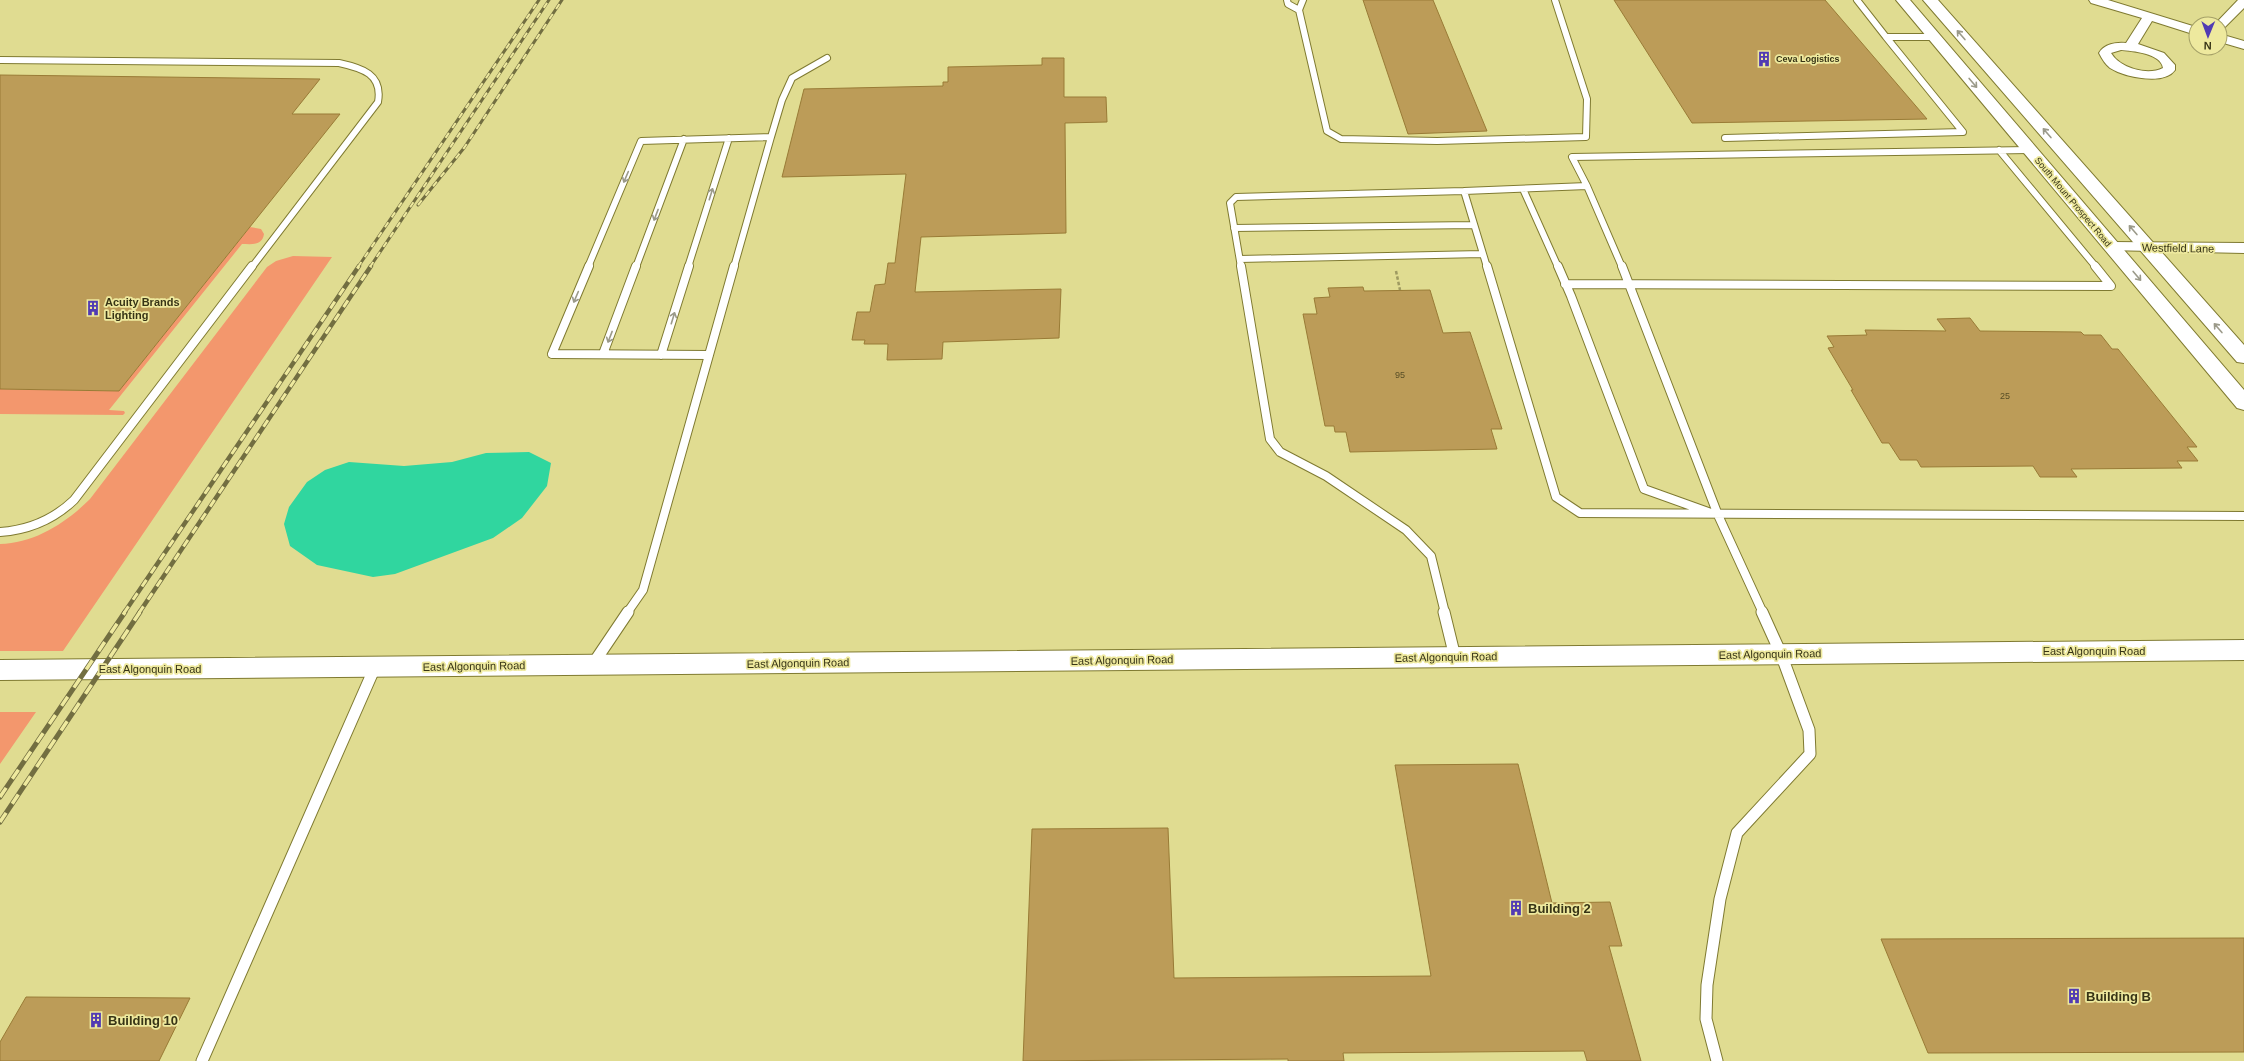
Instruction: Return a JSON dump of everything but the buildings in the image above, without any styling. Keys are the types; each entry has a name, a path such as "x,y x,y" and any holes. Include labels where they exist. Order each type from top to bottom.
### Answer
{"main road":[{"name":"South Mount Prospect Road","path":"1903,0 2244,403"},
{"path":"1930,0 2244,358"},
{"name":"East Algonquin Road","path":"0,670 2244,650"}],"street":[{"path":"2095,0 2148,18 2188,29"},
{"path":"2228,17 2244,1"},
{"path":"2130,47 2148,18"},
{"path":"2228,40 2244,45"},
{"name":"Westfield Lane","path":"2111,247 2244,248"}],"lane":[{"path":"1287,0 1288,4 1299,10"},
{"path":"1303,0 1299,10 1327,131 1342,139 1437,141 1586,137 1587,99 1555,0"},
{"path":"1725,138 1963,132 1857,0"},
{"path":"1886,37 1934,36"},
{"path":"592,665 642,590 782,100 792,78 827,58"},
{"path":"0,60 339,63 359,68 373,76 380,88 378,102 74,500 60,512 43,522 16,531 0,532"},
{"path":"661,355 729,138"},
{"path":"709,355 552,354 641,141 771,138"},
{"path":"603,354 684,139"},
{"path":"1565,284 2112,286 1999,150"},
{"path":"1716,1061 1706,1019 1708,985 1720,899 1737,832 1810,754 1809,730 1781,654 1718,515 1630,284 1587,186 1572,157 2029,150"},
{"path":"1455,657 1431,556 1406,530 1326,476 1280,452 1270,439 1230,203 1236,197 1587,186"},
{"path":"1523,189 1565,284 1644,489 1718,515"},
{"path":"1464,191 1556,497 1580,513 1718,515 2244,516"},
{"path":"1234,228 1474,224"},
{"path":"1240,259 1482,254"},
{"path":"202,1061 375,667"}],"path":[{"path":"1396,268 1400,290"}],"shaded area":[{"path":"250,227 261,229 264,234 261,241 256,244 242,244 109,410 124,411 125,413 123,415 0,414 0,389 119,391"},
{"path":"293,256 332,257 63,651 0,651 0,544 13,543 38,536 60,524 81,508 90,499 267,267 276,261"},
{"path":"529,452 551,463 547,486 522,518 493,538 395,574 373,577 317,565 290,546 284,524 289,507 307,482 325,470 349,462 404,466 452,462 486,453"},
{"path":"0,712 36,712 0,764"}],"railway":[{"path":"358,267 539,0"},
{"path":"370,267 549,0"},
{"path":"418,205 464,148 562,0"},
{"path":"124,613 359,266"},
{"path":"139,613 371,266"},
{"path":"0,797 125,612"},
{"path":"0,822 140,612"}],"place":[{"name":"Ceva Logistics","path":"1764,59"},
{"name":"Acuity Brands Lighting","path":"93,308"},
{"name":"Building 2","path":"1516,908"},
{"name":"Building B","path":"2074,996"},
{"name":"Building 10","path":"96,1020"}]}
